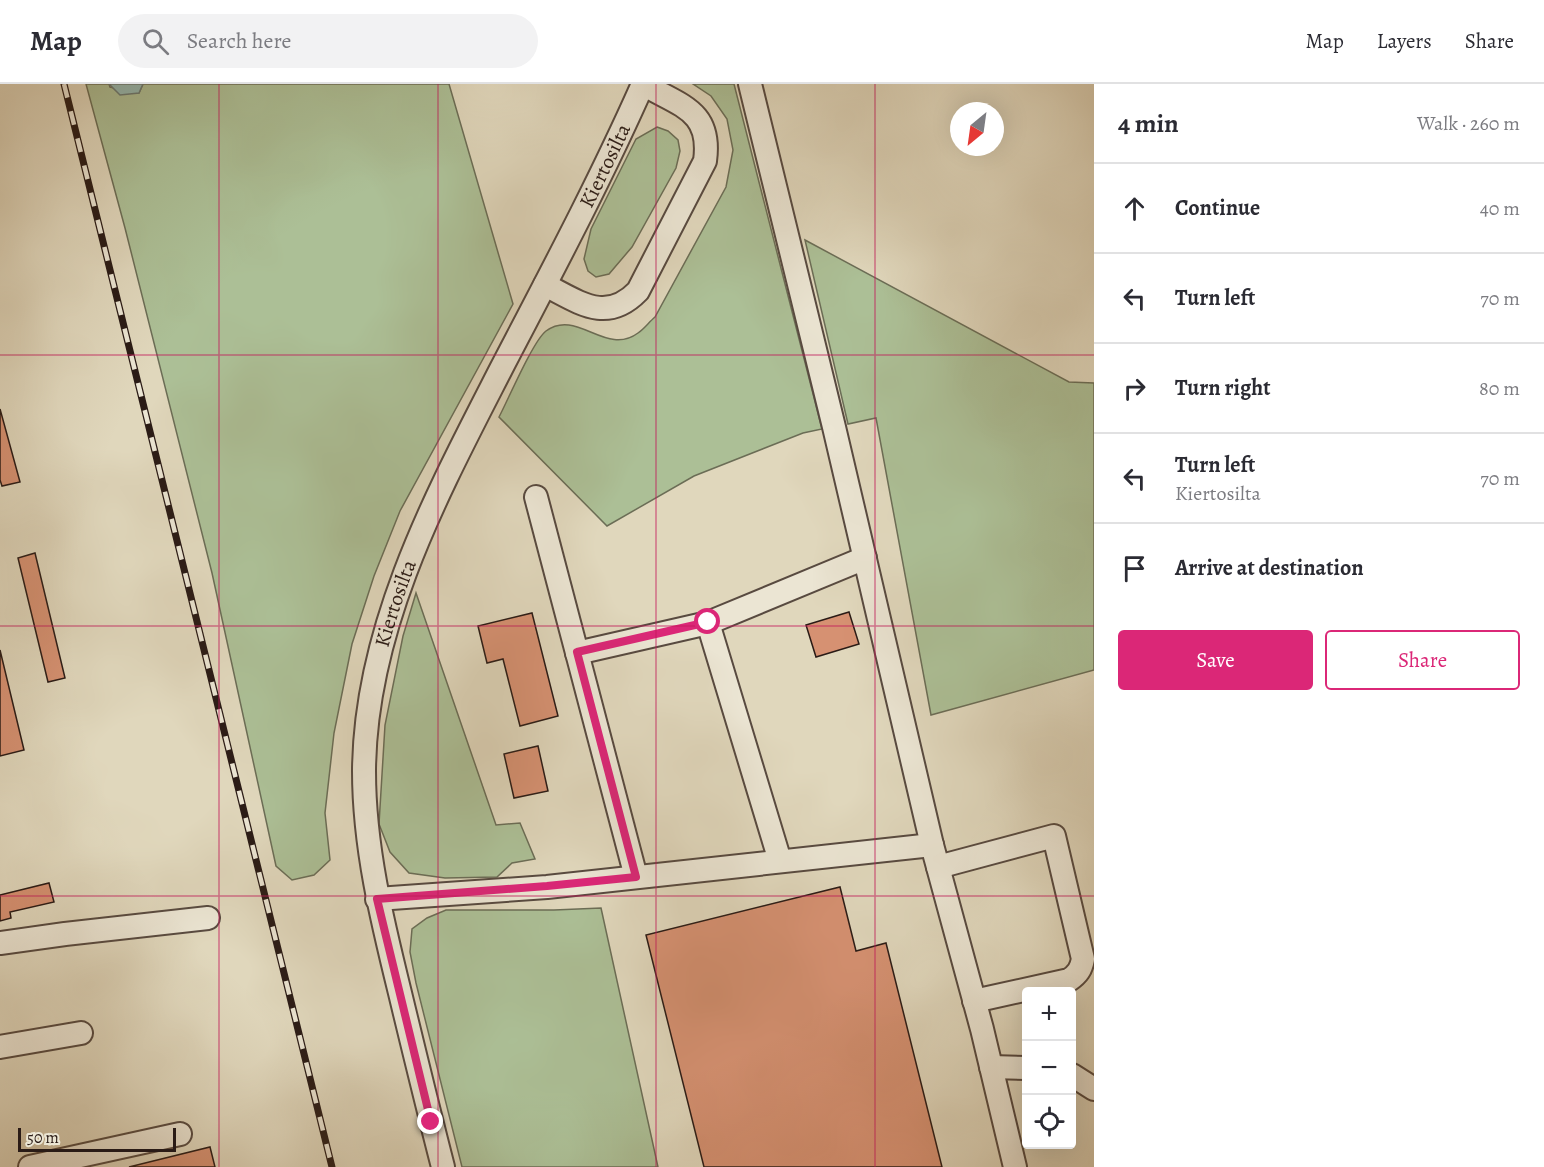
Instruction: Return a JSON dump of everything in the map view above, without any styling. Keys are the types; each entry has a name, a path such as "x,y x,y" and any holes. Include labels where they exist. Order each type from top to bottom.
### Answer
{"street":[{"path":"545,285 594,309 613,308 628,301 638,291 705,161 707,146 705,130 698,116 643,84"},
{"name":"Kiertosilta","path":"443,1167 377,899 366,822 364,770 367,720 376,663 409,564 462,446 612,153 643,84"},
{"path":"750,84 834,427 932,845 1015,1167"},
{"path":"536,497 636,877"},
{"path":"577,652 708,622 865,558"},
{"path":"708,622 780,861"},
{"path":"938,867 1054,836 1083,959 1081,968 1077,975 1069,980 974,1001"},
{"path":"377,899 547,886 932,845"},
{"path":"0,943 208,918"},
{"path":"0,1047 81,1033"},
{"path":"991,1067 1022,1068"},
{"path":"1076,1078 1094,1089"},
{"path":"30,1167 180,1134"}],"green space":[{"path":"86,84 109,84 110,87 139,93 143,84 449,84 513,304 400,511 374,576 352,644 334,733 325,813 330,860 314,875 292,880 276,866 212,573 125,228"},
{"path":"693,84 734,84 822,429 803,433 694,476 607,526 499,417 528,358 546,331 558,325 569,325 614,340 626,339 640,331 655,317 726,187 733,150 727,119 711,96"},
{"path":"657,127 668,131 678,140 680,151 676,168 632,247 609,274 596,277 588,271 584,259 591,229 636,139"},
{"path":"805,240 1069,382 1094,383 1094,670 931,715 876,418 848,424"},
{"path":"416,593 496,825 520,823 535,859 512,863 497,877 445,878 409,873 390,852 379,824 385,725 403,636"},
{"path":"601,908 658,1167 462,1167 416,983 410,952 412,929 427,918 446,910"}],"water":[{"path":"109,84 143,84 139,93 120,95"}],"building":[{"path":"0,409 20,482 2,486 0,480"},
{"path":"35,553 65,678 48,682 18,558"},
{"path":"849,612 859,644 816,657 806,625"},
{"path":"532,613 558,716 520,726 503,659 487,663 478,626"},
{"path":"0,650 24,750 0,756"},
{"path":"538,746 548,791 514,798 504,754"},
{"path":"49,883 54,902 10,912 11,918 0,921 0,895"},
{"path":"840,887 856,951 886,943 942,1167 704,1167 646,935"},
{"path":"210,1147 215,1167 129,1167"}],"railway":[{"path":"64,84 332,1167"}],"route":[{"path":"431,1122 377,899 636,877 577,652 708,622"}]}
